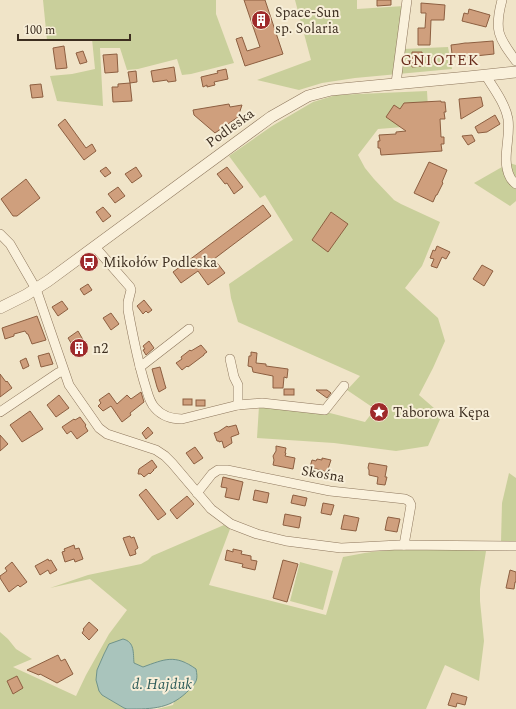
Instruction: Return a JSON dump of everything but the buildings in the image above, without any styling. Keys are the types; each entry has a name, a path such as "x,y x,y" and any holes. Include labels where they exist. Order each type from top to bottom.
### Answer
{"street":[{"path":"396,83 407,0"},
{"path":"502,0 497,22 499,32 503,43 516,61"},
{"name":"Podleska","path":"0,308 36,289 271,117 308,96 331,90 516,72"},
{"path":"486,76 504,106 508,120 506,152 507,167 510,178 516,184"},
{"path":"0,234 10,244 36,289 69,385 99,428 107,434 156,450 172,463 211,509 232,524 257,534 286,541 341,548 404,545 516,546"},
{"path":"95,247 130,287 131,290 128,310 140,367 153,407 161,414 173,419 182,419 238,405 262,403 325,410 344,386"},
{"path":"140,367 189,329"},
{"path":"230,358 234,377 238,385 238,405"},
{"path":"0,412 63,371"},
{"name":"Skośna","path":"197,493 212,474 218,470 227,470 330,491 405,499 409,501 411,505 404,545"}],"green space":[{"path":"43,0 216,0 216,14 234,63 182,75 177,59 138,69 127,70 120,48 100,48 103,106 57,101 50,76 72,74 95,69 92,39 47,40"},
{"path":"295,0 357,0 357,9 404,6 396,48 448,47 452,69 355,78 322,83 299,90 257,80 311,60"},
{"path":"427,91 429,125 378,129 358,155 365,168 394,200 440,222 422,266 405,288 438,318 445,341 419,395 442,415 428,446 396,451 334,443 257,438 259,406 326,412 365,422 375,409 347,390 360,376 238,322 231,298 229,284 293,240 265,195 260,198 229,156 272,126 313,102 336,95"},
{"path":"509,163 516,165 516,201 510,206 474,183"},
{"path":"509,473 516,478 516,542 501,542 502,503"},
{"path":"224,525 230,529 209,585 326,615 343,557 378,551 414,549 486,551 480,589 484,641 479,681 445,665 426,709 157,709 173,705 188,663 169,659 143,667 134,663 133,656 109,644 97,670 96,680 102,695 127,709 0,709 0,632 16,649 32,659 13,667 76,696 109,634 127,610 90,579 50,588 88,575 141,564 152,556"},
{"path":"300,562 333,571 323,610 290,601"}],"water":[{"name":"d. Hajduk","path":"123,639 127,640 131,645 134,663 143,667 170,659 182,661 196,669 196,682 183,696 169,704 146,709 124,708 102,695 99,691 96,680 97,670 109,644"}],"place":[{"name":"Space-Sun sp. Solaria","path":"261,20"},
{"name":"Mikołów Podleska","path":"89,262"},
{"name":"n2","path":"79,348"},
{"name":"Taborowa Kępa","path":"379,412"}],"district":[{"name":"GNIOTEK","path":"440,60"}]}
